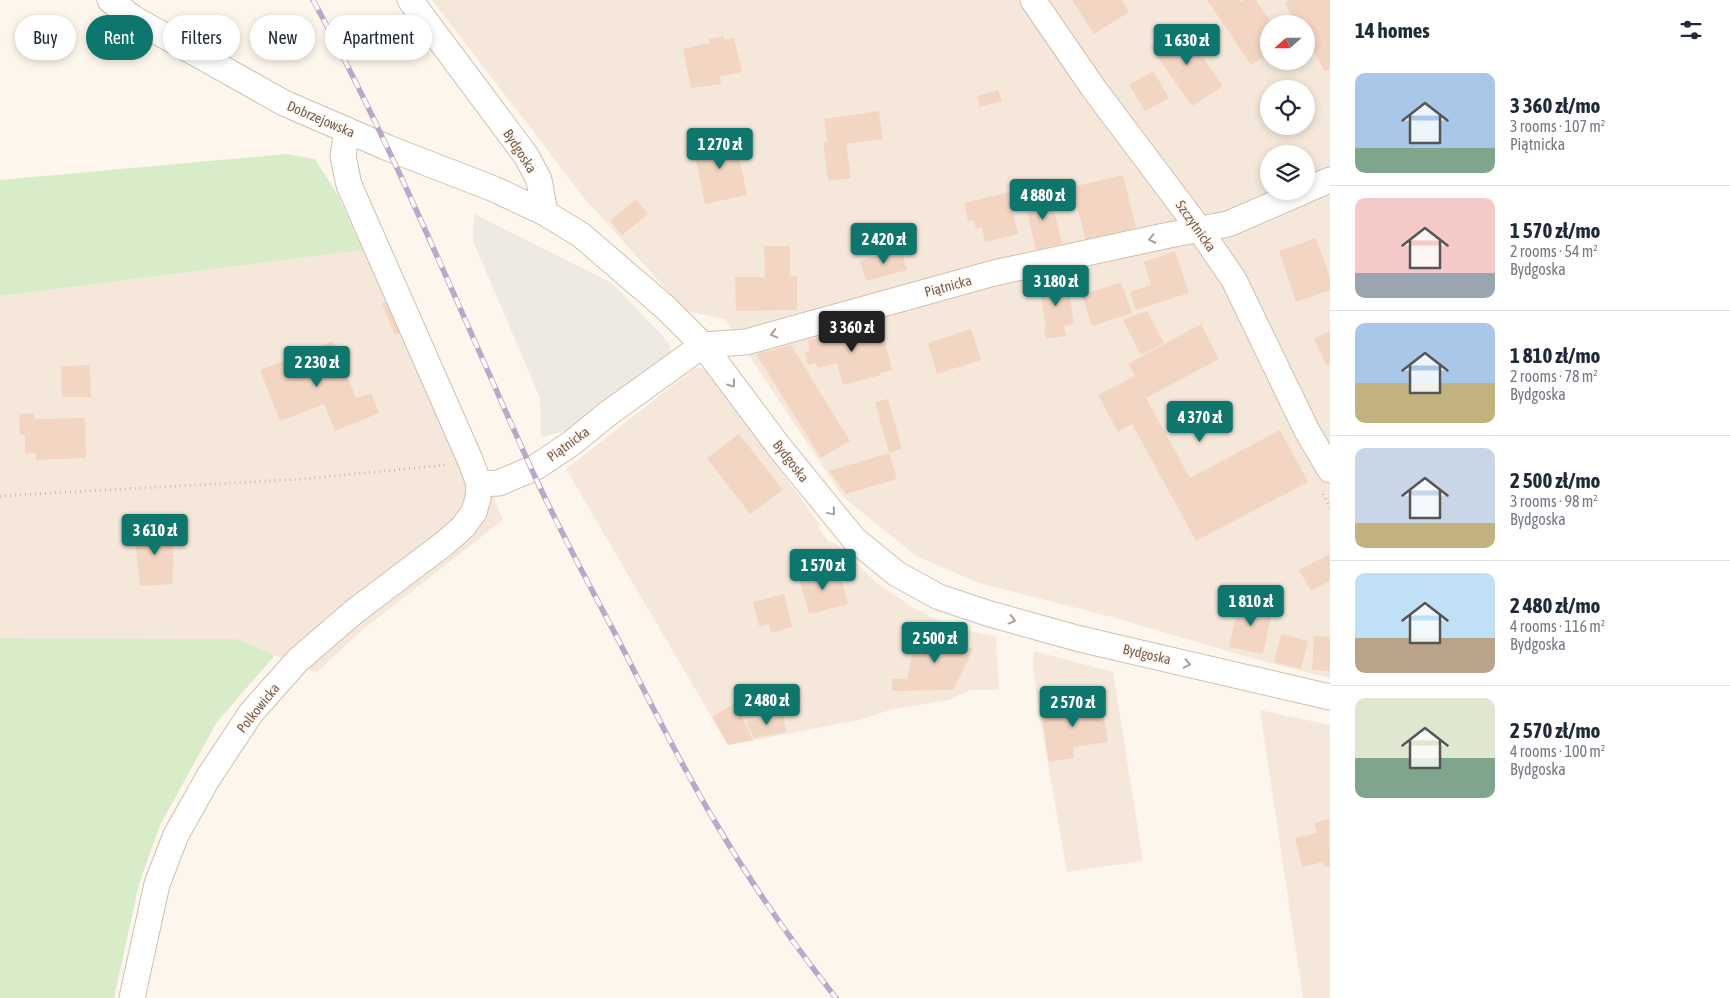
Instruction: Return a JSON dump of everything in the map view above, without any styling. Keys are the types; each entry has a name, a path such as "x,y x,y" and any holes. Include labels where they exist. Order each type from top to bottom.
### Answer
{"street":[{"name":"Dobrzejowska","path":"110,0 133,18 284,103 388,148 494,189 545,213"},
{"name":"Bydgoska","path":"410,0 527,157 539,180 545,213 581,235 666,308 703,345 786,455 854,539 897,574 939,597 990,614 1080,639 1330,697"},
{"name":"Szczytnicka","path":"1033,0 1094,89 1200,230 1234,280 1307,431 1330,470"},
{"path":"347,130 343,156 349,185 475,473"},
{"name":"Piątnicka","path":"1315,187 1330,180"},
{"name":"Piątnicka","path":"475,473 499,484 532,470 572,443 703,345 746,342 994,273 1228,224 1284,200"},
{"name":"Polkowicka","path":"132,998 157,884 176,835 208,778 251,713 305,654 355,611 463,528 474,512 478,498 475,473"}],"path":[{"path":"0,496 475,473"}],"shaded area":[{"path":"432,0 1330,0 1330,678 1251,658 1112,617 979,583 916,556 843,497 725,319 686,311 585,199"},
{"path":"474,214 612,283 669,343 671,352 574,429 541,437 540,398 473,241"},
{"path":"389,242 503,520 361,631 316,673 237,639 0,638 0,296 363,250"},
{"path":"695,368 707,369 819,524 819,529 829,542 835,543 878,584 912,607 933,618 964,630 996,636 999,690 971,690 948,700 890,710 859,720 728,745 566,469"},
{"path":"1034,651 1113,672 1143,861 1067,872 1038,706 1033,664"},
{"path":"1260,710 1330,725 1330,998 1303,998"}],"green space":[{"path":"287,154 315,159 337,194 363,250 0,296 0,180"},
{"path":"0,638 237,639 275,655 217,722 160,825 139,884 114,998 0,998"}],"building":[{"path":"1072,0 1122,0 1129,12 1094,34"},
{"path":"1207,0 1240,0 1241,2 1244,0 1256,0 1266,15 1260,15 1260,59 1251,65"},
{"path":"1290,0 1330,0 1330,69 1325,71 1315,54 1315,15 1292,15 1285,3"},
{"path":"1181,27 1223,86 1192,106 1150,46"},
{"path":"724,36 724,40 734,38 742,72 720,76 721,84 691,88 683,49 709,43 709,39"},
{"path":"1153,71 1169,98 1145,111 1129,85"},
{"path":"998,90 1002,101 980,107 977,96"},
{"path":"879,111 883,139 846,144 851,178 828,181 823,142 827,141 824,119"},
{"path":"735,137 747,195 705,204 693,145"},
{"path":"1123,175 1136,228 1086,241 1072,187"},
{"path":"1009,192 1018,234 985,242 982,227 976,229 974,220 968,221 964,203"},
{"path":"1050,192 1062,244 1036,250 1024,198"},
{"path":"636,199 648,214 622,235 610,221"},
{"path":"1316,238 1330,278 1330,290 1296,302 1279,251"},
{"path":"764,246 790,246 790,276 797,276 797,310 736,311 735,277 765,277"},
{"path":"901,249 907,270 866,281 860,261"},
{"path":"1175,251 1189,293 1136,310 1130,292 1151,285 1144,262"},
{"path":"1067,278 1074,324 1064,326 1066,336 1046,339 1039,282"},
{"path":"1121,282 1132,313 1092,326 1082,295"},
{"path":"391,300 404,331 395,335 382,304"},
{"path":"1147,311 1164,343 1141,355 1123,320"},
{"path":"880,321 892,370 880,373 881,375 843,385 837,363 818,368 816,363 808,365 805,352 810,351 808,340"},
{"path":"1201,324 1219,359 1146,398 1190,478 1280,430 1308,482 1196,541 1132,424 1118,432 1098,395 1135,376 1128,364"},
{"path":"971,329 981,360 937,374 928,343"},
{"path":"1330,331 1330,364 1326,365 1314,339"},
{"path":"333,341 356,398 371,393 379,413 335,431 324,404 280,421 260,370"},
{"path":"791,345 850,441 821,458 756,354"},
{"path":"90,365 91,397 62,397 61,366"},
{"path":"888,399 902,449 889,453 875,402"},
{"path":"34,413 35,419 85,418 86,458 36,460 36,453 25,454 25,435 20,435 19,414"},
{"path":"739,434 783,490 750,514 707,458"},
{"path":"889,453 897,479 846,494 829,471"},
{"path":"149,525 156,525 159,529 171,528 174,569 172,569 173,584 140,586 134,530 146,530"},
{"path":"1330,554 1330,581 1311,591 1299,570"},
{"path":"809,570 811,578 839,571 848,604 809,614 798,573"},
{"path":"784,594 792,627 771,633 769,624 759,626 753,602"},
{"path":"1240,600 1273,608 1263,654 1229,647"},
{"path":"927,626 973,649 953,690 892,691 892,679 907,679 911,659"},
{"path":"1281,634 1308,641 1301,669 1274,662"},
{"path":"1314,636 1330,637 1330,671 1312,670"},
{"path":"1101,700 1108,742 1073,747 1074,758 1049,762 1041,709"},
{"path":"735,703 753,740 728,745 712,717"},
{"path":"783,714 786,732 754,738 746,722"},
{"path":"1329,819 1330,866 1324,867 1323,862 1302,867 1295,838 1317,833 1314,823"}],"railway":[{"path":"313,0 372,115 399,173 541,490 666,733 701,799 742,866 787,933 836,998"}]}
